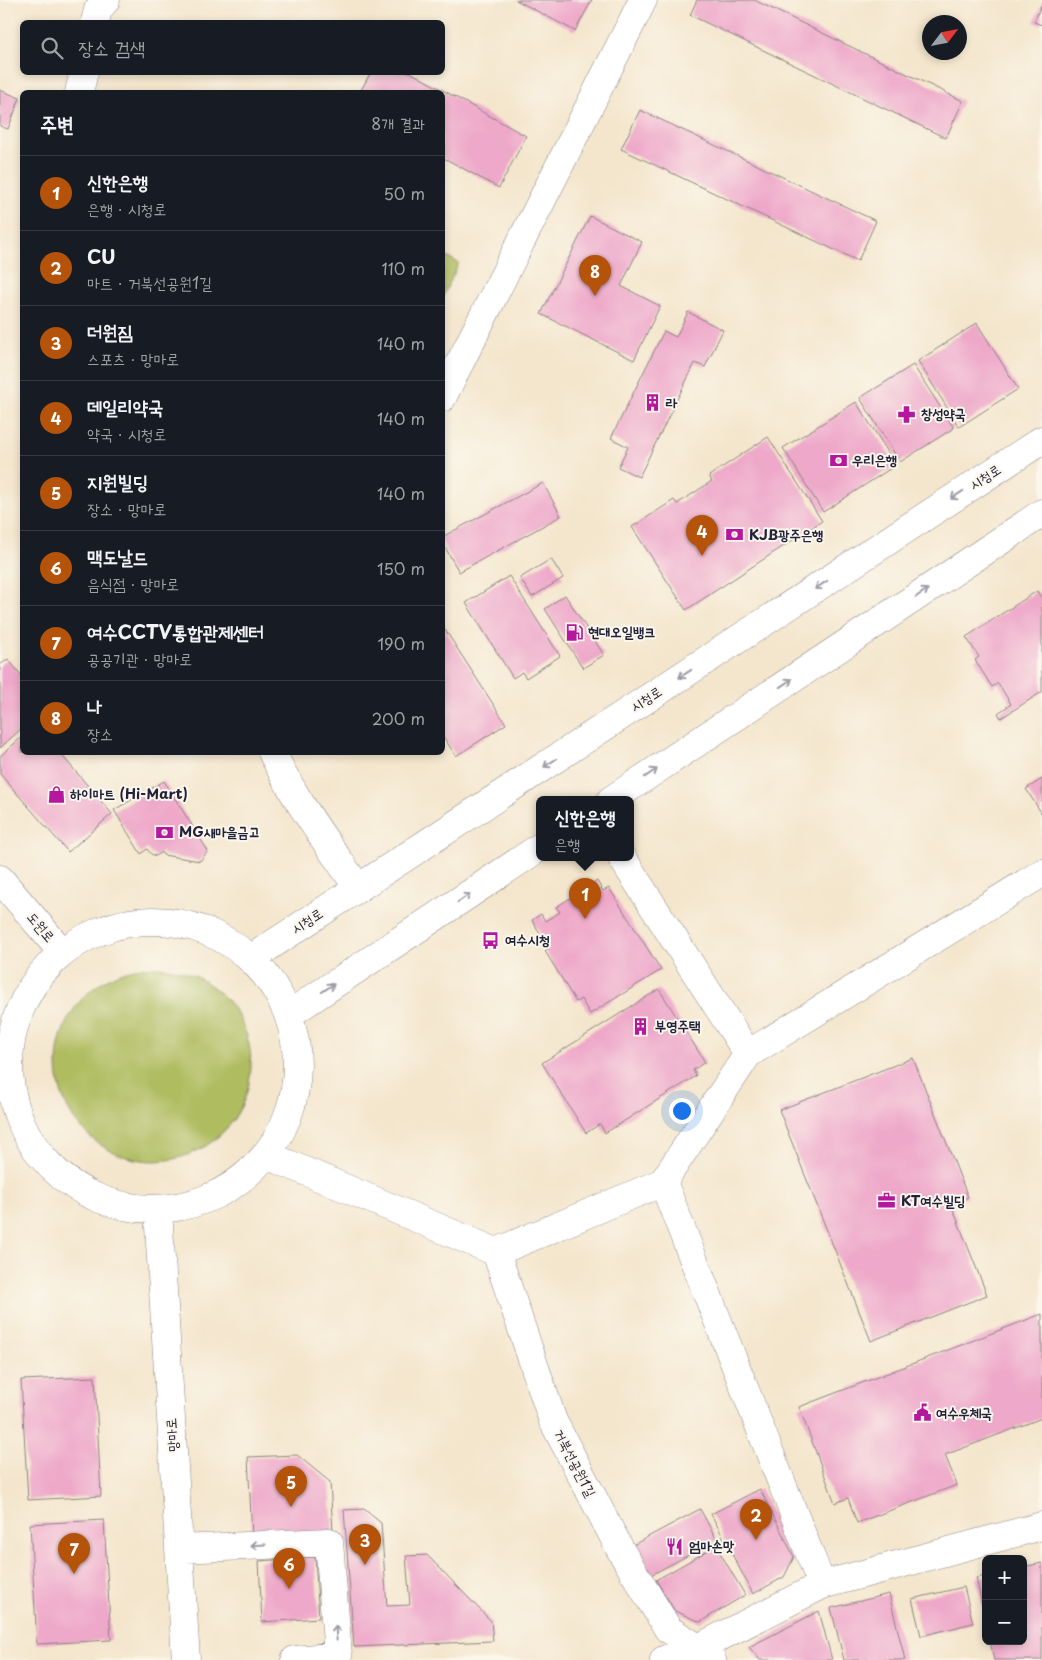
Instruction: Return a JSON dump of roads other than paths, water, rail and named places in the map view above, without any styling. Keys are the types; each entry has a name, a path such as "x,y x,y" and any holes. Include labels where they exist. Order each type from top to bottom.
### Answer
{"street":[{"path":"445,392 643,0"},
{"path":"80,90 83,75"},
{"name":"시청로","path":"250,959 1042,440"},
{"path":"617,796 1042,513"},
{"path":"274,755 303,807 358,888"},
{"path":"288,1015 536,850"},
{"path":"624,861 748,1054"},
{"path":"267,1155 496,1252 663,1182 748,1054 1042,874"},
{"name":"도원로","path":"0,879 62,952"},
{"path":"157,920 191,926 222,939 250,959 272,985 288,1015 296,1051 296,1088 285,1123 267,1155 241,1180 216,1196 188,1206 158,1210 111,1204 68,1183 34,1149 17,1116 9,1081 9,1045 19,1010 37,978 62,952 99,931 123,923 157,920"},
{"path":"663,1182 822,1585"},
{"name":"망마로","path":"158,1210 186,1660"},
{"name":"거북선공원1길","path":"496,1252 553,1421 621,1551 668,1629 705,1654"},
{"path":"664,1660 705,1654 822,1585 1042,1526"},
{"path":"180,1549 328,1542 338,1656 295,1660"}],"place":[{"name":"나","path":"595,296"},
{"name":"라","path":"652,403"},
{"name":"창성약국","path":"907,414"},
{"name":"우리은행","path":"838,460"},
{"name":"KJB광주은행","path":"735,535"},
{"name":"데일리약국","path":"702,556"},
{"name":"현대오일뱅크","path":"574,632"},
{"name":"하이마트 (Hi-Mart)","path":"56,794"},
{"name":"MG새마을금고","path":"165,832"},
{"name":"신한은행","path":"585,919"},
{"name":"여수시청","path":"491,940"},
{"name":"부영주택","path":"641,1026"},
{"name":"KT여수빌딩","path":"887,1201"},
{"name":"여수우체국","path":"922,1413"},
{"name":"지원빌딩","path":"291,1507"},
{"name":"CU","path":"756,1540"},
{"name":"엄마손맛","path":"675,1546"},
{"name":"더원짐","path":"365,1565"},
{"name":"여수CCTV통합관제센터","path":"74,1574"},
{"name":"맥도날드","path":"289,1589"}]}
